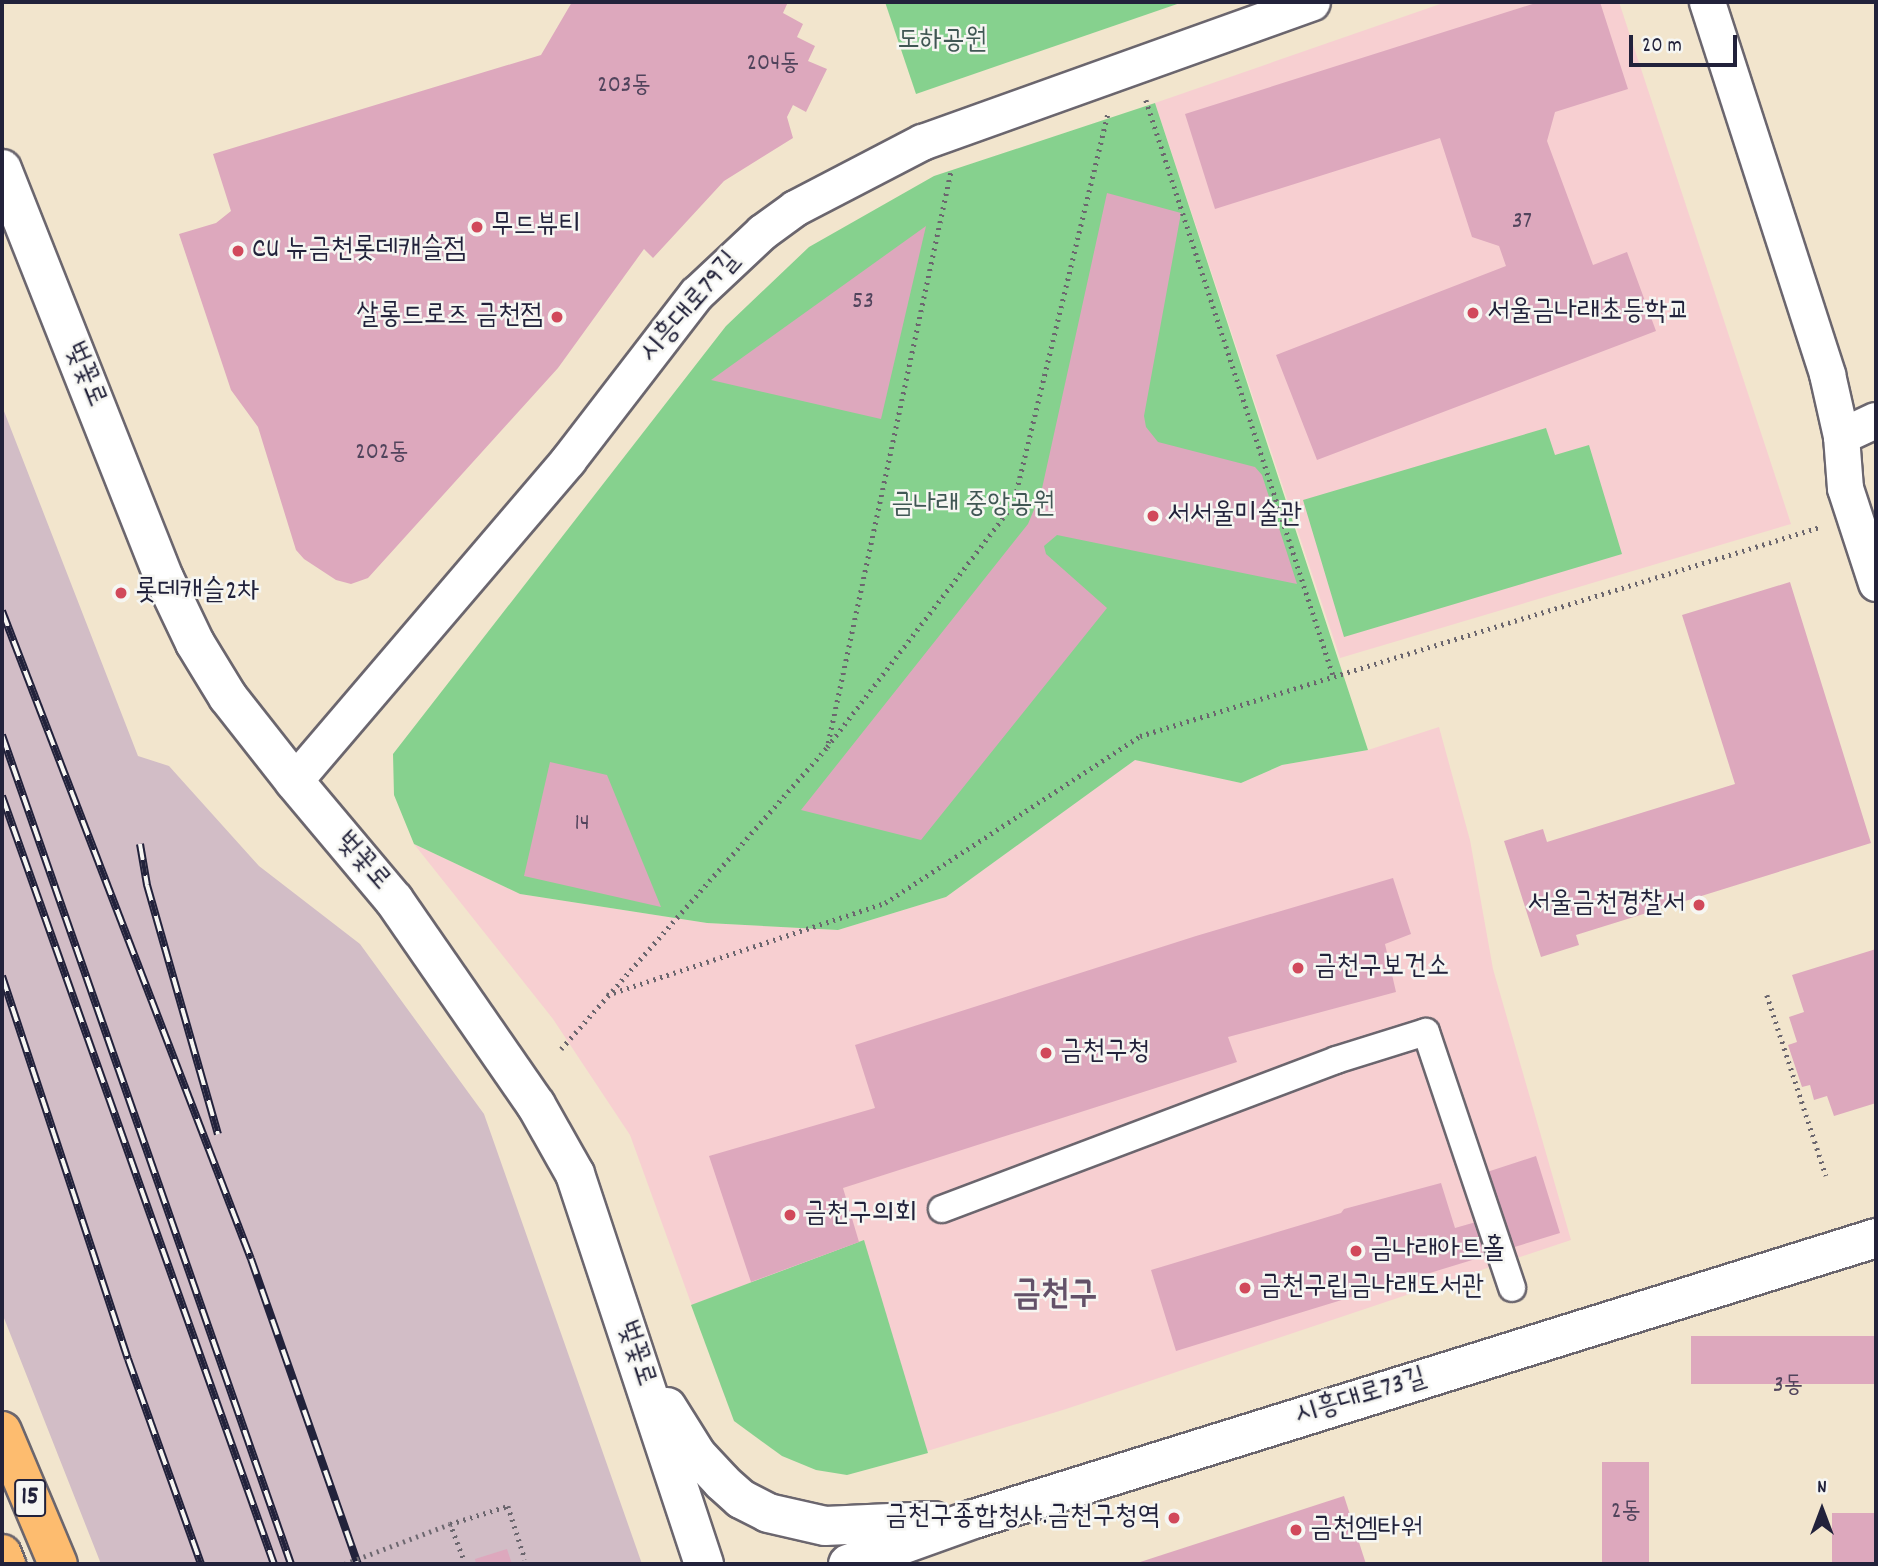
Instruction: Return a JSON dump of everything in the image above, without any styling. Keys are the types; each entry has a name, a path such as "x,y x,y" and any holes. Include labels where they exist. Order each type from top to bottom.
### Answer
{"highway":[{"name":"15","path":"2,1431 58,1564"},
{"name":"15","path":"2,1554 6,1564"}],"street":[{"name":"시흥대로79길","path":"294,781 568,460 696,294 762,232 795,208 922,142 1312,2"},
{"path":"1707,2 1827,374 1841,436 1845,488 1876,583"},
{"name":"벚꽃로","path":"2,169 164,578 195,643 228,697 394,900 551,1129 579,1185 704,1564"},
{"path":"1841,436 1876,420"},
{"path":"942,1209 1336,1060 1426,1032 1512,1288"},
{"name":"시흥대로73길","path":"848,1564 974,1519 1876,1238"},
{"path":"636,1357 697,1455 741,1499 768,1513 825,1526 974,1519"},
{"path":"907,1564 974,1519"}],"path":[{"path":"1143,92 1333,675"},
{"path":"561,1049 827,747 1013,505 1110,103"},
{"path":"827,747 954,157"},
{"path":"607,995 885,903 1140,736 1824,525"},
{"path":"1767,995 1826,1175"},
{"path":"344,1564 450,1524 508,1506 525,1559"},
{"path":"450,1524 466,1564"}],"shaded area":[{"name":"서울금나래초등학교","path":"1446,2 1619,2 1791,524 1340,658 1155,103"},
{"path":"2,406 138,756 169,766 259,866 360,944 484,1114 642,1564 101,1564 2,1313"},
{"path":"1439,727 1470,840 1493,969 1571,1240 1066,1409 881,1465 725,1397 630,1135 553,1019 414,844 520,894 707,923 838,930 946,897 1135,759 1241,783 1282,765 1368,750"}],"green space":[{"name":"도하공원","path":"885,2 1183,2 916,94"},
{"name":"금나래 중앙공원","path":"1155,103 1368,750 1282,765 1241,783 1135,760 946,897 838,930 707,923 520,894 414,844 394,795 393,754 726,326 809,247 934,176"},
{"path":"1546,428 1555,455 1589,445 1622,554 1344,637 1303,500"},
{"path":"864,1240 928,1453 847,1475 816,1470 782,1456 734,1421 691,1305"}],"building":[{"path":"572,2 788,2 783,13 803,24 797,37 815,46 808,61 827,69 806,112 793,105 787,117 793,138 724,181 653,258 644,249 558,368 368,578 351,584 336,580 304,559 296,550 258,427 231,390 179,234 216,223 231,211 213,154 541,55"},
{"path":"1539,2 1600,2 1628,89 1555,112 1547,141 1593,265 1627,252 1656,331 1317,460 1276,355 1506,266 1499,246 1472,237 1440,138 1215,209 1185,114"},
{"name":"서서울미술관","path":"1107,193 1181,213 1144,416 1146,427 1158,442 1255,467 1262,475 1297,584 1057,535 1044,546 1046,554 1107,608 921,840 801,810 1028,524 1041,493"},
{"path":"926,226 881,419 711,380"},
{"path":"1790,582 1871,843 1576,935 1579,945 1541,957 1504,841 1543,829 1547,842 1735,784 1682,615"},
{"path":"550,762 607,775 661,907 524,876"},
{"path":"1393,878 1411,934 1385,944 1396,992 1228,1037 1237,1062 843,1188 859,1242 751,1282 709,1156 875,1108 855,1045 1196,936"},
{"path":"1876,949 1876,1103 1834,1116 1827,1096 1814,1100 1810,1085 1802,1087 1788,1045 1797,1042 1789,1017 1804,1012 1792,975"},
{"name":"금나래아트홀","path":"1536,1156 1560,1233 1176,1351 1151,1270 1341,1213 1344,1209 1441,1183 1455,1228 1497,1216 1484,1173"},
{"path":"1691,1336 1876,1336 1876,1384 1691,1384"},
{"path":"1602,1462 1649,1462 1649,1564 1602,1564"},
{"name":"금천엠타워","path":"1344,1496 1366,1564 1134,1564"},
{"path":"1832,1513 1876,1513 1876,1564 1832,1564"},
{"path":"507,1549 512,1564 476,1564 475,1559"}],"railway":[{"path":"2,611 251,1259 358,1564"},
{"path":"2,735 291,1564"},
{"path":"2,796 274,1564"},
{"path":"140,844 147,885 218,1134"},
{"path":"2,976 128,1359 201,1564"}],"place":[{"name":"무드뷰티","path":"477,227"},
{"name":"CU 뉴금천롯데캐슬점","path":"238,251"},
{"name":"서울금나래초등학교","path":"1473,313"},
{"name":"살롱드로즈 금천점","path":"557,317"},
{"name":"서서울미술관","path":"1153,516"},
{"name":"롯데캐슬2차","path":"121,593"},
{"name":"서울금천경찰서","path":"1699,905"},
{"name":"금천구보건소","path":"1298,968"},
{"name":"금천구청","path":"1046,1053"},
{"name":"금천구의회","path":"790,1215"},
{"name":"금나래아트홀","path":"1356,1251"},
{"name":"금천구립금나래도서관","path":"1245,1288"},
{"name":"금천구종합청사.금천구청역","path":"1174,1518"},
{"name":"금천엠타워","path":"1296,1530"}],"district":[{"name":"금천구","path":"1055,1296"}]}
